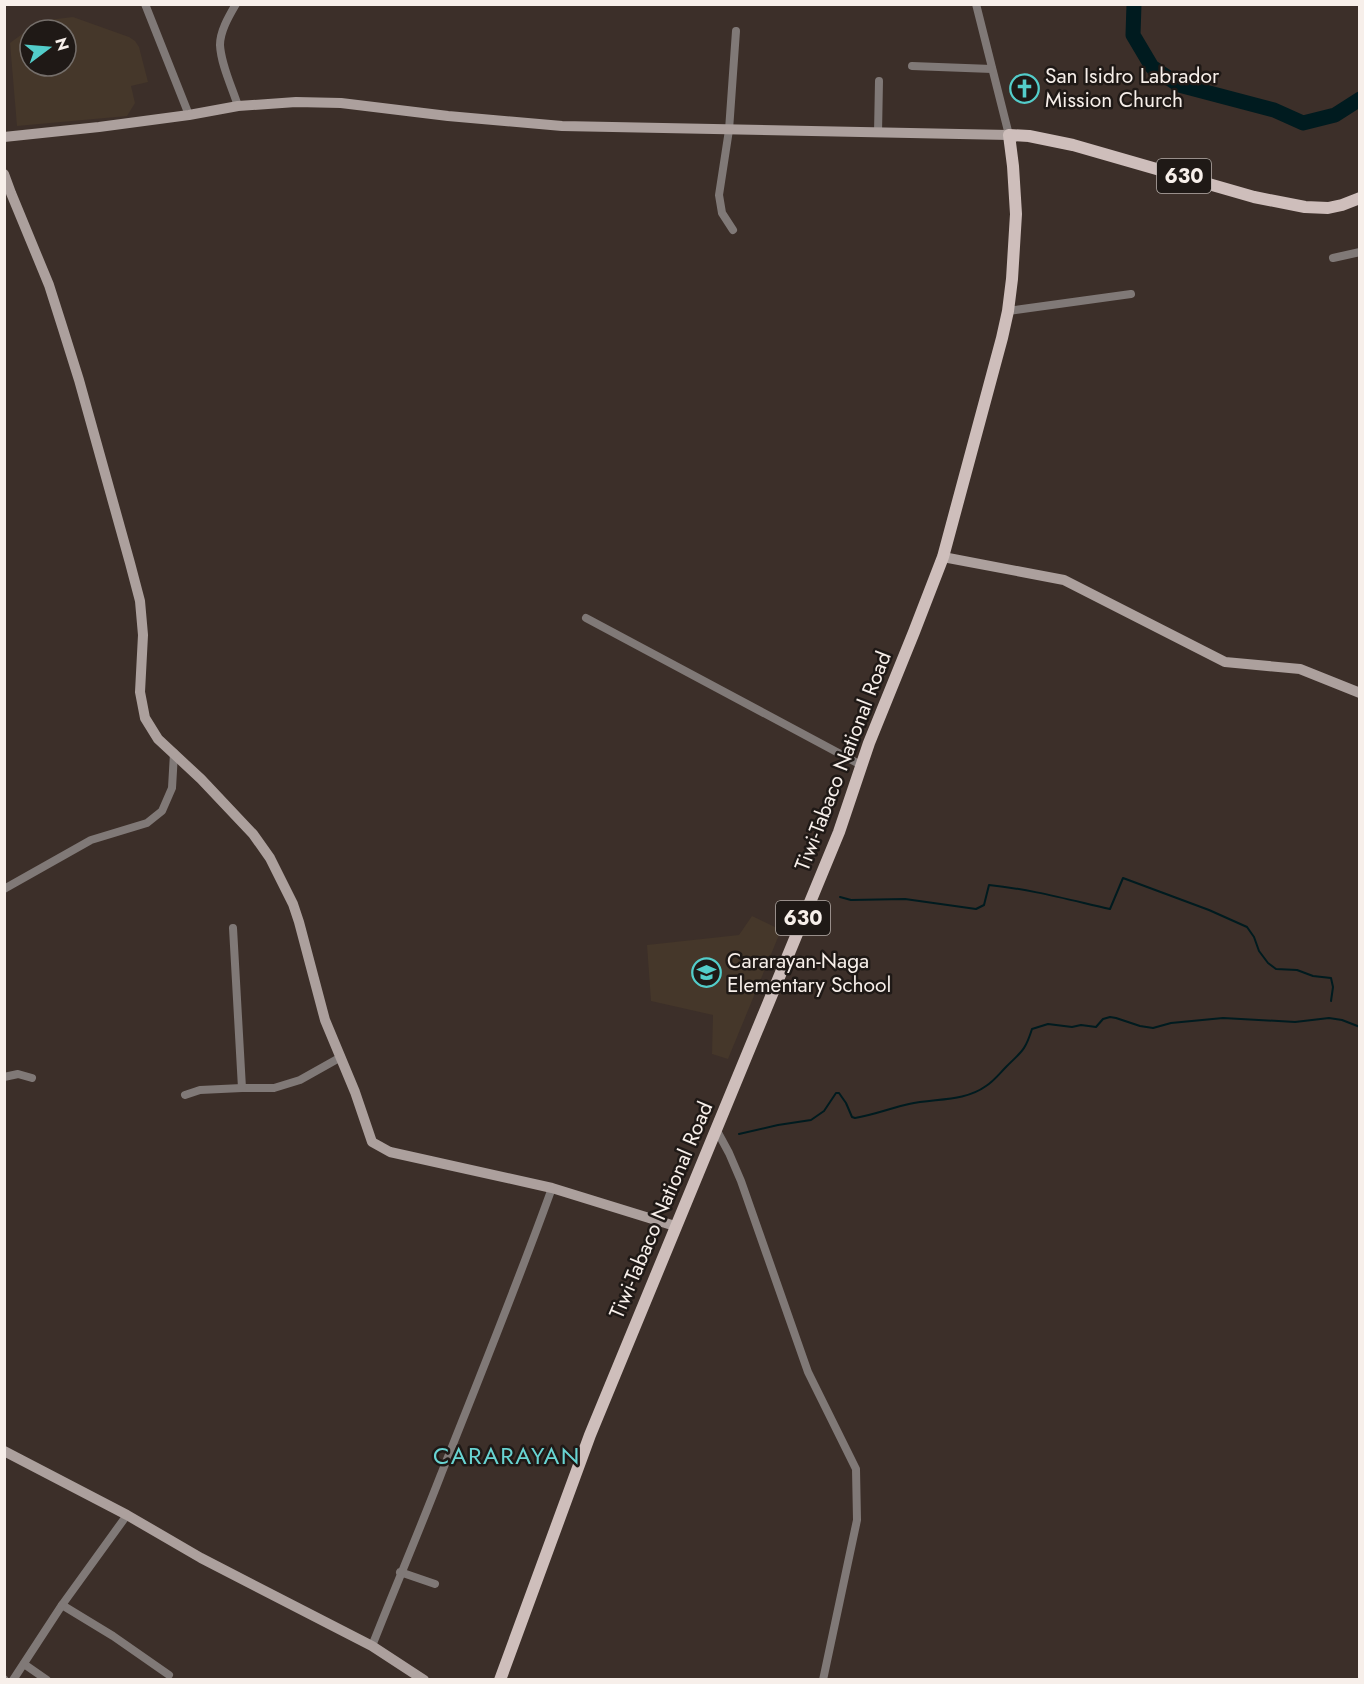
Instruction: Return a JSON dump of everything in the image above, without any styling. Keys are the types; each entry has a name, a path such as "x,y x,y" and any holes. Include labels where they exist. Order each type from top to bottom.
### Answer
{"main road":[{"name":"630","path":"1009,135 1029,136 1073,145 1254,197 1305,207 1329,208 1359,198"},
{"name":"Tiwi-Tabaco National Road","path":"500,1680 590,1435 838,832 861,765 943,557 1008,311 1016,214 1009,135"}],"street":[{"path":"145,4 189,115"},
{"path":"236,4 226,22 220,44 238,106"},
{"path":"4,137 99,127 238,106 296,102 341,103 448,116 562,126 1009,135 976,4"},
{"path":"733,230 722,213 719,195 729,130 736,31"},
{"path":"912,66 992,69"},
{"path":"878,133 879,81"},
{"path":"4,174 63,329 140,601 143,635 140,692 145,718 158,739 201,779 253,834 270,858 293,904 325,1020 372,1142 390,1152 552,1188 675,1226"},
{"path":"1333,258 1359,252"},
{"path":"1008,311 1131,294"},
{"path":"943,557 1064,580 1225,662 1300,669 1359,693"},
{"path":"586,618 861,765"},
{"path":"4,889 91,840 147,823 162,811 172,788 174,753"},
{"path":"233,928 242,1088"},
{"path":"185,1095 200,1090 274,1088 300,1080 341,1058"},
{"path":"4,1077 18,1074 32,1078"},
{"path":"716,1129 741,1181 808,1371 856,1469 857,1520 823,1680"},
{"path":"372,1646 522,1272 552,1188"},
{"path":"4,1451 372,1646 424,1680"},
{"path":"13,1680 62,1605 127,1515"},
{"path":"400,1572 435,1584"},
{"path":"62,1605 113,1636 169,1676"},
{"path":"24,1664 46,1680"}],"shaded area":[{"path":"78,19 135,41 139,47 148,82 131,86 135,103 127,116 17,126 10,43 18,37 18,78 78,78"},
{"name":"Cararayan-Naga Elementary School","path":"752,916 781,930 728,1059 712,1054 713,1015 651,1001 647,945 739,935"}],"waterway":[{"path":"1134,4 1133,35 1152,67 1179,85 1274,110 1303,123 1335,115 1360,99"},
{"path":"840,897 851,900 905,899 976,909 984,905 989,885 1035,892 1110,909 1123,878 1209,910 1247,927 1259,951 1276,969 1297,970 1313,976 1331,978 1333,987 1331,1001"},
{"path":"739,1134 811,1120 824,1111 836,1093 839,1093 852,1117 855,1118 909,1104 968,1095 989,1084 1019,1054 1032,1029 1048,1024 1096,1027 1103,1019 1110,1017 1153,1028 1171,1023 1223,1018 1295,1022 1329,1018 1360,1027"}],"place":[{"name":"San Isidro Labrador Mission Church","path":"1024,88"},
{"name":"Cararayan-Naga Elementary School","path":"706,973"}],"district":[{"name":"CARARAYAN","path":"507,1455"}]}
